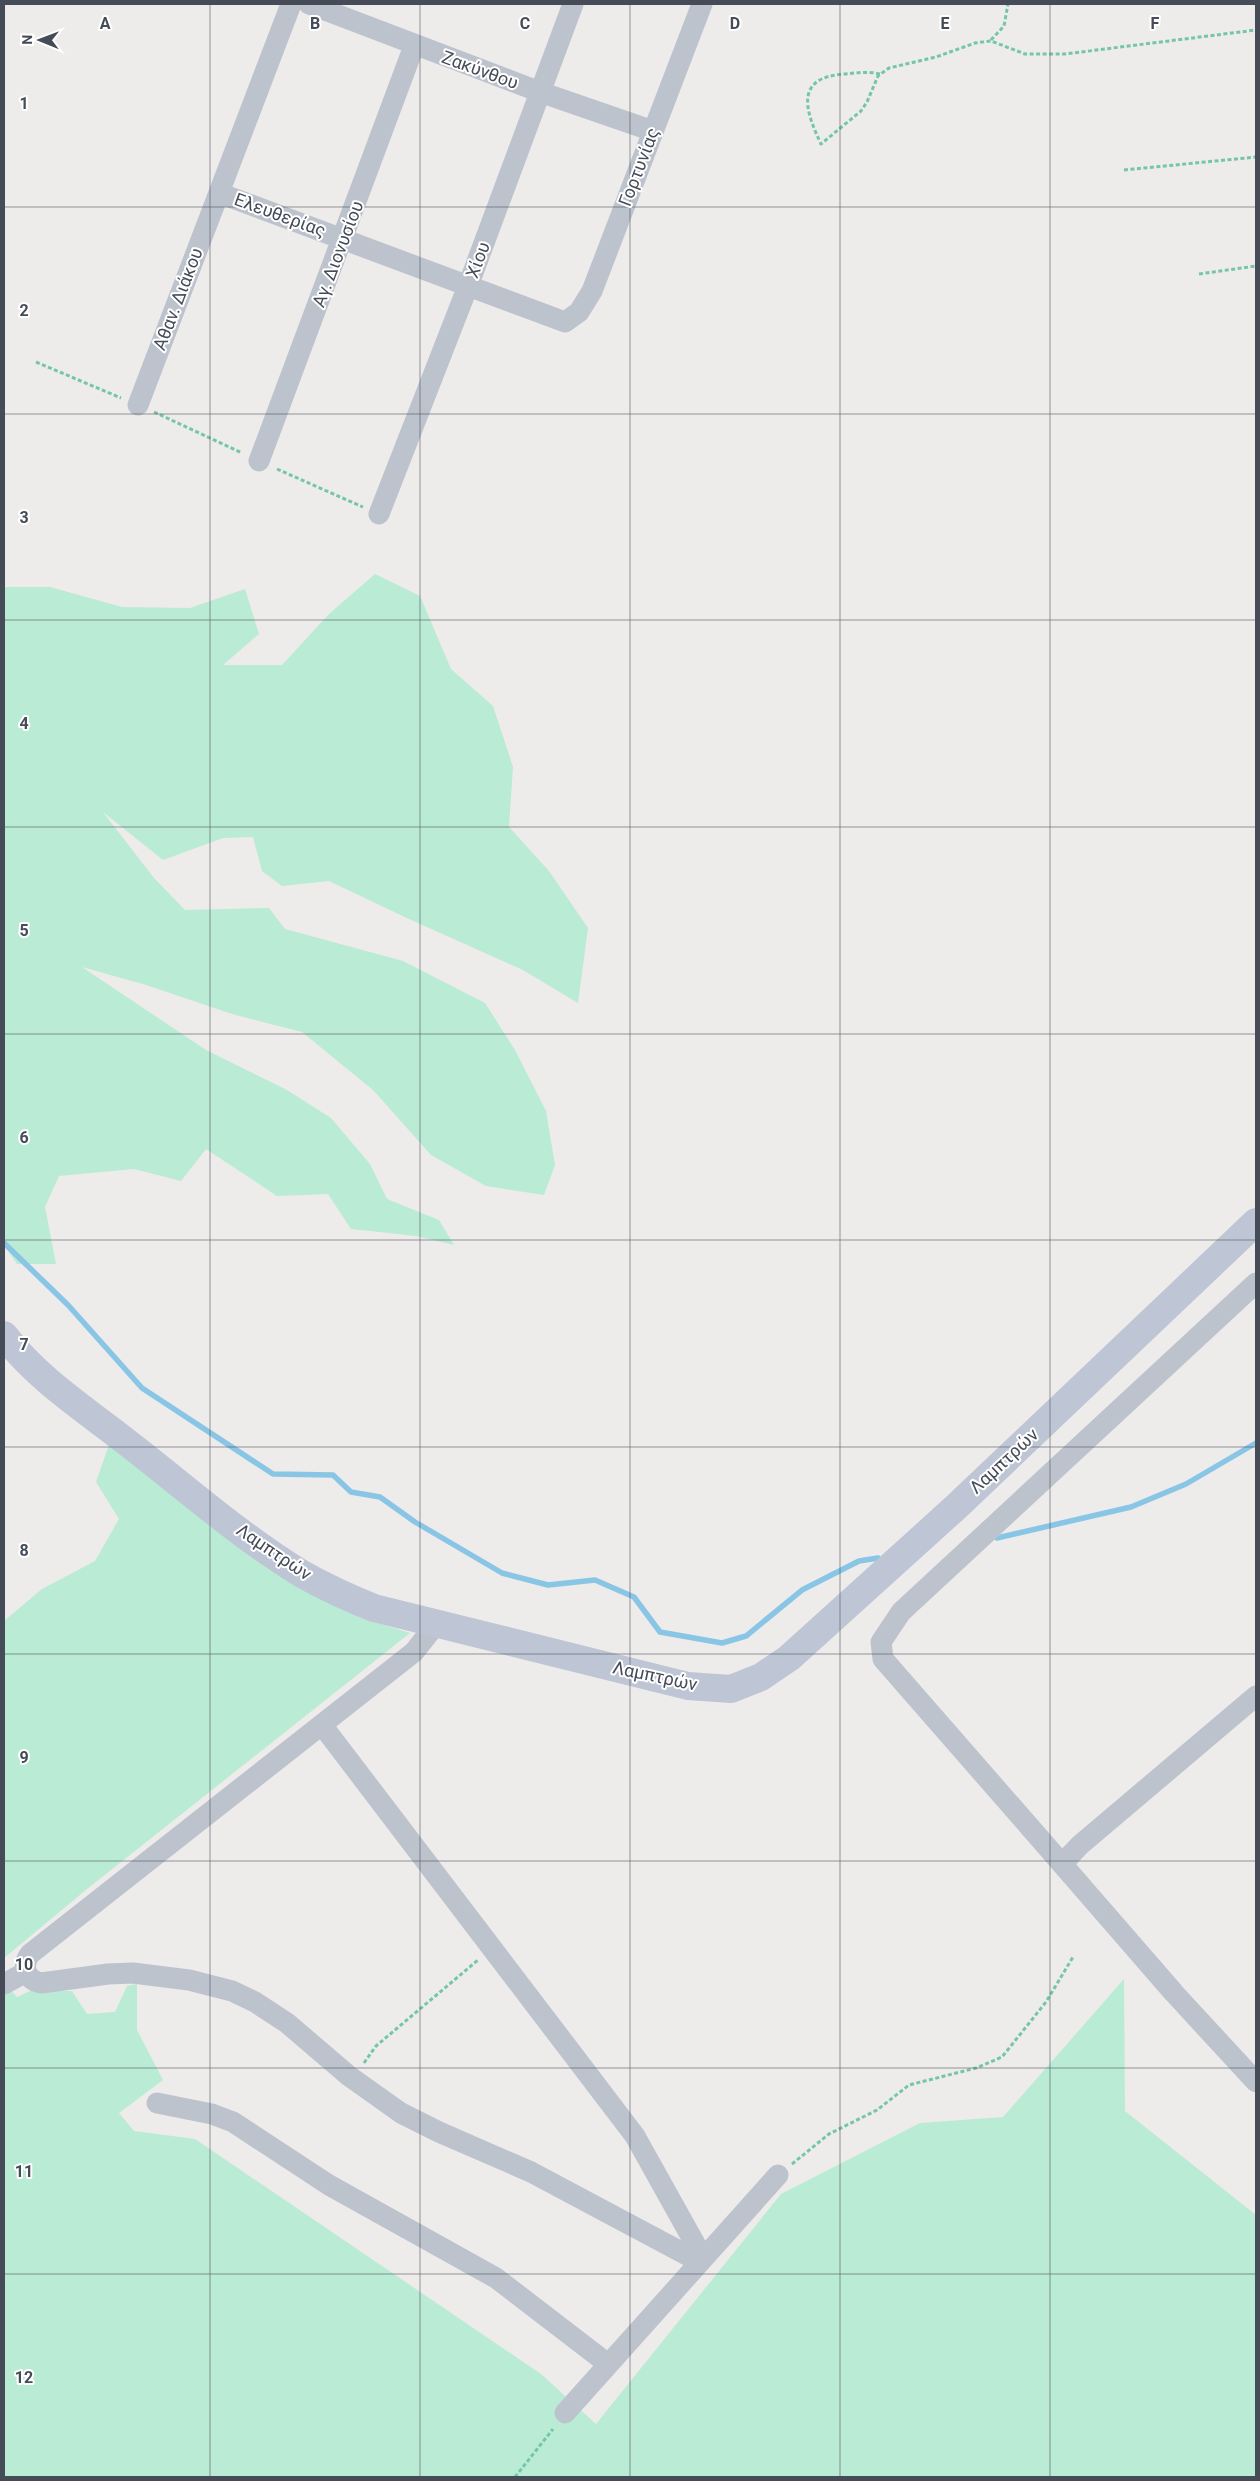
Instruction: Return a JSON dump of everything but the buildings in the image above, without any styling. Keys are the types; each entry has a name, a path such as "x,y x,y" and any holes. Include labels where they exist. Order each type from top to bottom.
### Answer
{"street":[{"name":"Αθαν. Διάκου","path":"138,405 291,4"},
{"name":"Ζακύνθου","path":"309,4 414,46 653,131"},
{"name":"Χίου","path":"379,514 468,286 573,4"},
{"name":"Γορτυνίας","path":"565,322 579,312 592,291 702,4"},
{"name":"Αγ. Διονυσίου","path":"259,461 344,239 414,46"},
{"name":"Ελευθερίας","path":"219,193 565,322"},
{"name":"Λαμπτρών","path":"4,1335 50,1382 278,1558 309,1578 374,1608 688,1686 731,1689 761,1677 789,1658 956,1507 1256,1222"},
{"path":"1256,1283 901,1612 881,1642 882,1659 1174,1993 1256,2082"},
{"path":"436,1623 414,1652 30,1954 26,1961 26,1972 31,1979 41,1983 108,1974 133,1973 189,1980 222,1988 255,2002 287,2023 353,2079 385,2103 422,2124 531,2172 702,2260"},
{"path":"1062,1864 1080,1845 1256,1696"},
{"path":"322,1725 635,2136 702,2260"},
{"path":"4,1984 26,1972"},
{"path":"157,2102 217,2115 238,2124 329,2185 496,2278 608,2364"},
{"path":"565,2413 778,2175"}],"path":[{"path":"991,41 1004,26 1008,4"},
{"path":"880,74 865,72 838,74 825,77 810,88 806,104 821,144 861,111 880,74 896,65 926,59 975,43 991,41 1025,54 1048,55 1256,30"},
{"path":"1124,170 1256,157"},
{"path":"1199,274 1256,266"},
{"path":"36,362 138,405 379,514"},
{"path":"778,2175 828,2134 877,2110 909,2085 976,2068 1002,2056 1046,2002 1073,1957"},
{"path":"353,2079 376,2046 460,1976"},
{"path":"515,2477 565,2413"}],"green space":[{"path":"375,574 420,596 451,669 493,706 513,767 509,827 549,871 588,928 578,1003 523,970 329,881 282,886 262,871 253,837 223,838 163,860 103,812 154,878 185,910 269,908 285,929 403,961 485,1003 515,1050 546,1111 555,1165 544,1195 486,1186 431,1155 373,1090 302,1032 232,1014 146,985 82,967 206,1050 287,1090 331,1118 370,1164 387,1199 439,1220 454,1245 416,1236 351,1229 328,1194 277,1196 206,1149 181,1181 134,1169 59,1176 45,1207 56,1264 17,1264 4,1245 4,587 50,587 122,607 190,608 245,589 259,634 223,665 282,665 329,614"},
{"path":"109,1445 293,1584 362,1618 410,1633 87,1889 4,1958 4,1621 42,1589 95,1561 119,1519 96,1482"},
{"path":"1124,1979 1125,2111 1256,2215 1256,2477 4,2477 4,1982 17,1997 30,1991 72,1991 87,2014 115,2012 127,1986 137,1984 137,2030 163,2080 119,2113 134,2131 195,2139 541,2374 596,2424 781,2194 920,2123 1003,2117"}],"waterway":[{"path":"4,1243 68,1305 142,1388 273,1474 333,1475 351,1492 380,1497 415,1522 502,1573 548,1585 595,1580 634,1597 660,1632 722,1643 746,1636 802,1590 859,1561 878,1558"},
{"path":"997,1538 1131,1507 1186,1484 1256,1443"}]}
